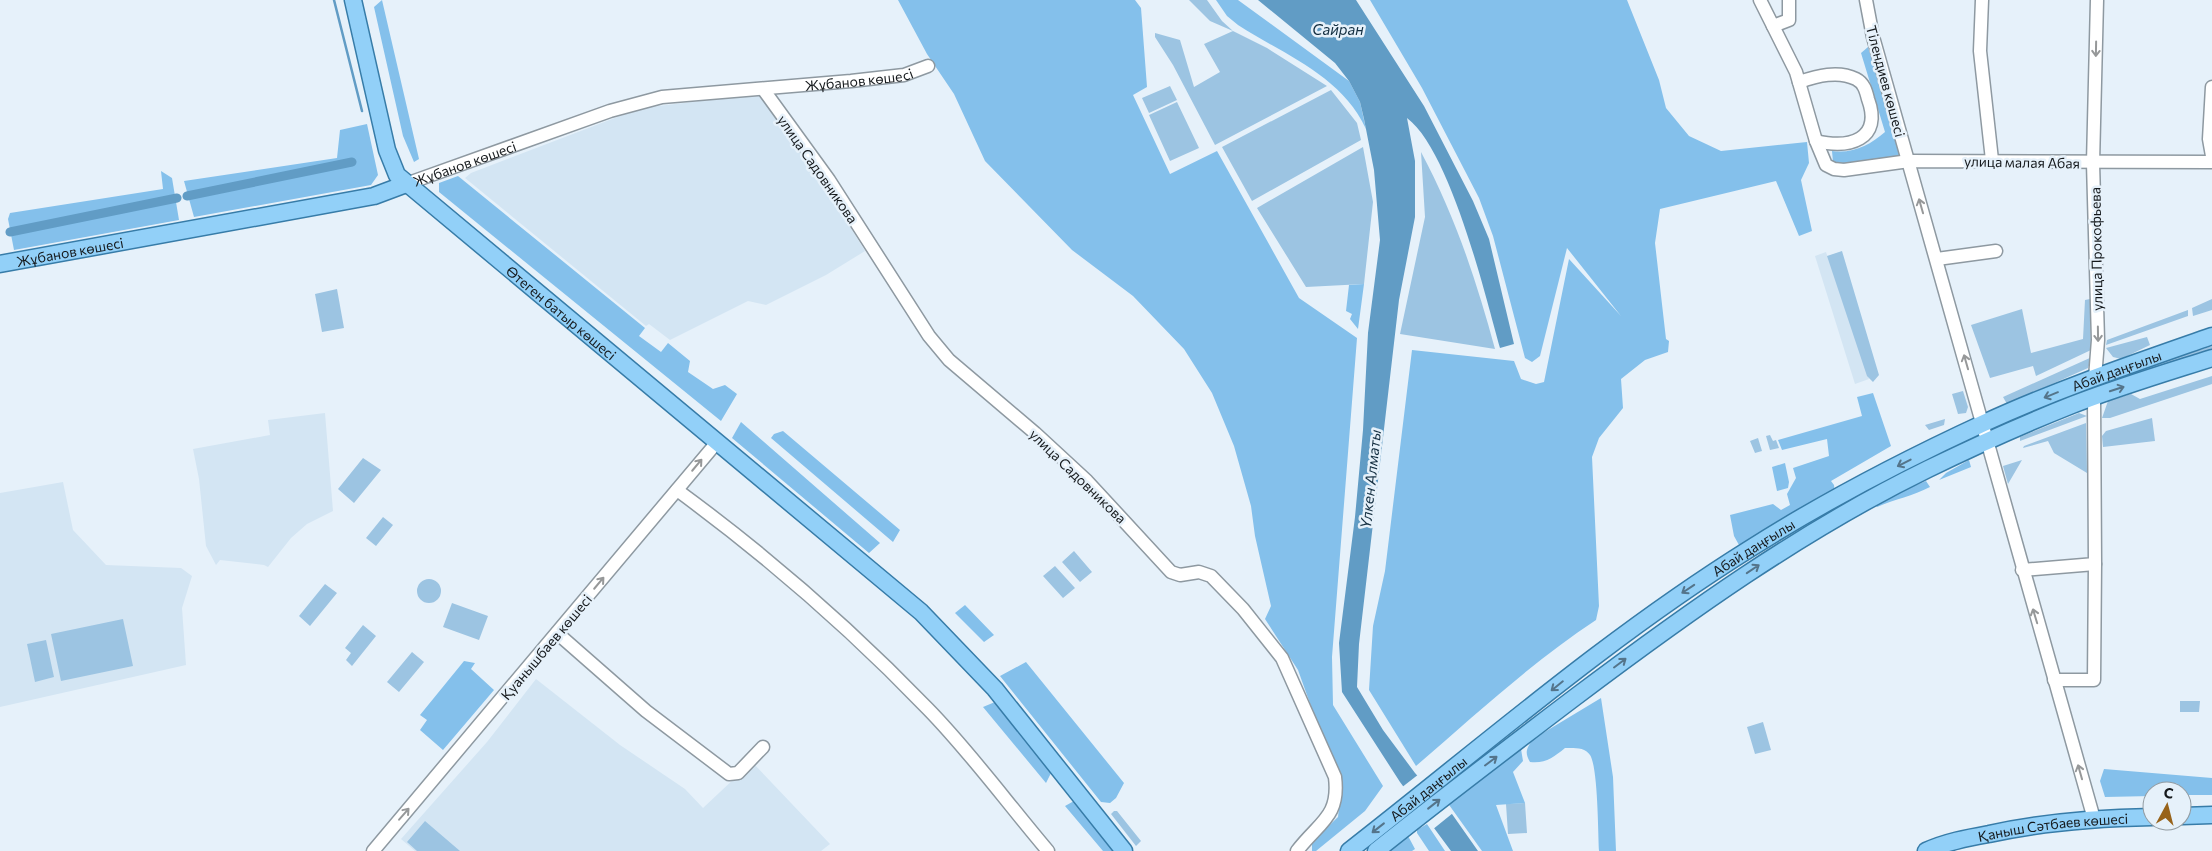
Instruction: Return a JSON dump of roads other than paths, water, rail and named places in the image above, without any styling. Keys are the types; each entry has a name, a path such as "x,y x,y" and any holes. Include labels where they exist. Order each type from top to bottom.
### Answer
{"main road":[{"name":"Өтеген батыр көшесі","path":"353,0 387,150 397,175 921,612 995,690 1124,851"},
{"name":"Жұбанов көшесі","path":"0,264 374,196 406,184"},
{"name":"Абай даңғылы","path":"1349,851 1412,812 1447,784 1564,680 1672,600 1739,555 1845,492 1980,417 2212,336"},
{"name":"Абай даңғылы","path":"1447,784 1774,555 1921,473 1986,442 2094,397 2212,358"},
{"name":"Абай даңғылы","path":"1376,851 1412,812"},
{"path":"2192,816 2212,815"},
{"name":"Қаныш Сәтбаев көшесі","path":"1926,851 1962,839 2030,825 2094,819 2142,817"}],"street":[{"path":"1760,0 1788,55 1799,82 1816,141 1844,144 1858,140 1866,134 1871,126 1871,107 1864,86 1858,80 1846,75 1830,74 1799,82"},
{"path":"1773,26 1789,20 1789,0"},
{"name":"Тілендиев көшесі","path":"1866,0 1874,37 1980,417"},
{"path":"1982,0 1980,51 1992,160"},
{"name":"улица Прокофьева","path":"2096,378 2098,340 2093,163 2098,0"},
{"name":"Жұбанов көшесі","path":"406,184 645,100 895,76 928,66"},
{"path":"2212,87 2209,139 2212,156"},
{"name":"улица Садовникова","path":"763,90 829,180 929,336 949,360 1087,481 1171,572 1180,575 1199,572 1211,576 1243,609 1282,658 1335,776 1337,793 1332,812 1297,851"},
{"name":"улица малая Абая","path":"1816,141 1826,165 1834,169 1844,170 1908,161 2212,162"},
{"path":"1936,260 1996,251"},
{"path":"2054,680 2094,680 2094,397"},
{"path":"1980,417 2094,819"},
{"name":"Қуанышбаев көшесі","path":"372,851 558,633 718,441"},
{"path":"677,490 714,517 852,633 945,728 1048,851"},
{"path":"2022,570 2095,564"},
{"path":"558,633 646,711 728,774 738,773 763,747"}],"water":[{"name":"Сайран","path":"1258,0 1356,0 1424,106 1473,201 1489,239 1514,344 1500,348 1475,260 1451,191 1438,160 1423,135 1407,118 1415,161 1415,217 1399,300 1359,644 1357,687 1383,730 1415,773 1452,814 1478,851 1451,851 1400,782 1342,692 1339,643 1355,517 1363,430 1368,333 1380,240 1374,170 1360,102 1349,81 1335,63"}],"waterway":[{"path":"334,0 362,111"},
{"path":"187,196 352,162"},
{"path":"10,232 177,198"}],"water label":[{"name":"Үлкен Алматы","path":"1370,479"}]}
